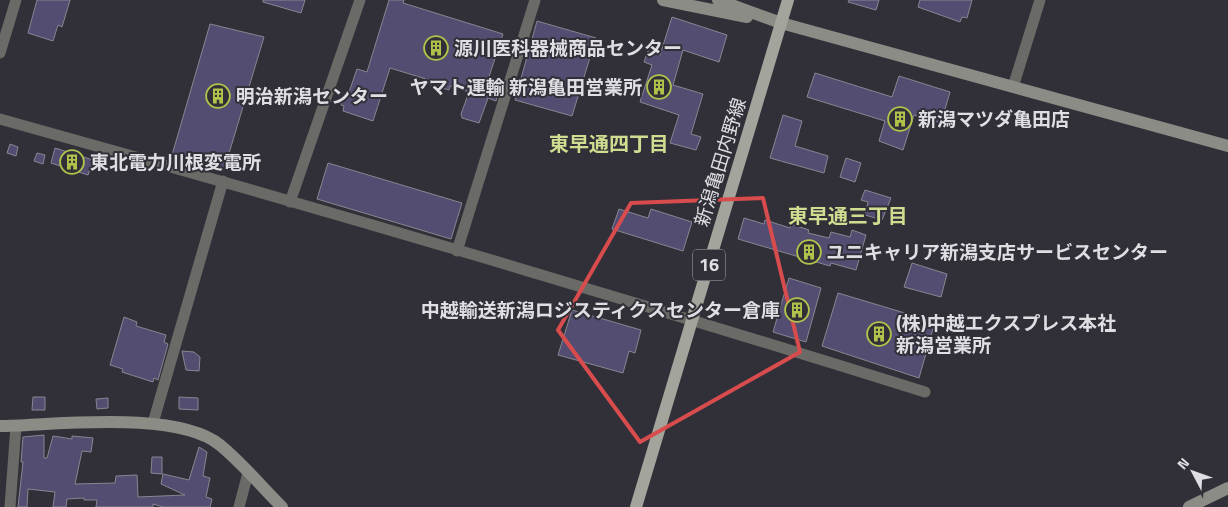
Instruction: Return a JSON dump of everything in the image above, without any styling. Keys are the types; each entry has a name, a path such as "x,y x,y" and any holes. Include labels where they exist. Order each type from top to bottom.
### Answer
{"main road":[{"name":"新潟亀田内野線","path":"636,507 788,0"}],"street":[{"path":"0,53 16,0"},
{"path":"290,202 360,0"},
{"path":"457,251 535,0"},
{"path":"663,0 781,23 1228,146"},
{"path":"718,0 781,23"},
{"path":"1014,87 1040,0"},
{"path":"0,119 223,181 693,319 924,392"},
{"path":"153,423 223,181"},
{"path":"0,426 153,423 184,427 202,434 220,445 282,507"},
{"path":"10,507 16,426"},
{"path":"239,507 248,473"},
{"path":"1189,507 1228,488"}],"highlighted area":[{"path":"763,198 800,352 640,442 558,330 631,203"}],"building":[{"path":"37,0 70,0 62,27 58,25 53,41 28,33"},
{"path":"263,0 305,0 301,13 263,2"},
{"name":"源川医科器械商品センター","path":"389,0 404,0 403,3 503,34 485,89 498,93 496,101 488,98 479,123 462,118 461,114 469,92 450,86 449,90 425,83 426,79 390,68 373,121 343,111 344,106 341,105 345,94 348,95 357,69 367,72"},
{"path":"849,0 879,0 876,10 848,2"},
{"path":"920,0 972,0 967,18 962,17 960,22 918,7"},
{"path":"672,17 727,35 719,62 683,50 673,85 703,94 691,134 701,137 696,150 670,143 679,115 640,102 652,65 644,62 648,51 660,55"},
{"path":"537,21 596,38 572,116 515,100"},
{"name":"明治新潟センター","path":"210,24 264,37 224,170 172,155"},
{"path":"815,73 892,97 899,76 950,92 941,123 914,115 903,150 879,141 885,121 807,97"},
{"path":"783,115 802,121 795,146 828,156 824,173 770,158"},
{"path":"10,144 18,147 16,156 7,153"},
{"name":"東北電力川根変電所","path":"55,148 93,160 88,175 51,163"},
{"path":"37,153 45,155 43,164 34,161"},
{"path":"846,158 861,163 855,182 840,177"},
{"path":"328,163 462,203 451,239 317,199"},
{"path":"865,190 891,198 882,220 865,215 868,202 861,200"},
{"path":"619,209 648,218 651,209 692,222 683,251 612,229"},
{"name":"ユニキャリア新潟支店サービスセンター","path":"744,218 764,224 765,220 790,228 791,224 809,230 808,233 829,238 831,232 850,237 852,230 866,235 856,270 831,263 830,266 738,239"},
{"path":"912,263 947,274 941,297 904,287"},
{"name":"中越輸送新潟ロジスティクスセンター倉庫","path":"789,278 821,288 806,342 773,332"},
{"name":"(株)中越エクスプレス本社 新潟営業所","path":"838,293 935,322 919,378 822,346"},
{"path":"572,310 641,330 635,353 629,351 623,373 558,355"},
{"path":"124,317 137,322 136,326 166,335 164,342 168,344 158,380 154,378 153,382 122,372 123,369 110,365"},
{"path":"182,351 194,352 200,357 199,371 186,370"},
{"path":"33,397 45,397 45,410 32,410"},
{"path":"179,397 198,398 198,410 179,409"},
{"path":"108,398 108,408 97,409 96,399"},
{"path":"44,435 44,458 47,458 53,436 72,439 72,436 93,438 91,452 82,451 75,484 115,483 116,476 137,475 138,497 185,495 161,484 163,474 189,480 199,447 207,452 203,476 210,478 206,497 212,499 210,507 163,507 153,504 153,507 96,507 97,500 84,500 84,498 67,499 66,507 53,507 55,492 28,489 27,507 18,507 23,462 21,462 23,437"},
{"path":"152,457 162,457 162,474 151,473"}],"place":[{"name":"源川医科器械商品センター","path":"436,48"},
{"name":"ヤマト運輸 新潟亀田営業所","path":"659,87"},
{"name":"明治新潟センター","path":"218,96"},
{"name":"新潟マツダ亀田店","path":"900,119"},
{"name":"東北電力川根変電所","path":"72,162"},
{"name":"ユニキャリア新潟支店サービスセンター","path":"809,252"},
{"name":"中越輸送新潟ロジスティクスセンター倉庫","path":"797,310"},
{"name":"(株)中越エクスプレス本社 新潟営業所","path":"879,334"}],"district":[{"name":"東早通四丁目","path":"609,144"},
{"name":"東早通三丁目","path":"848,216"}]}
